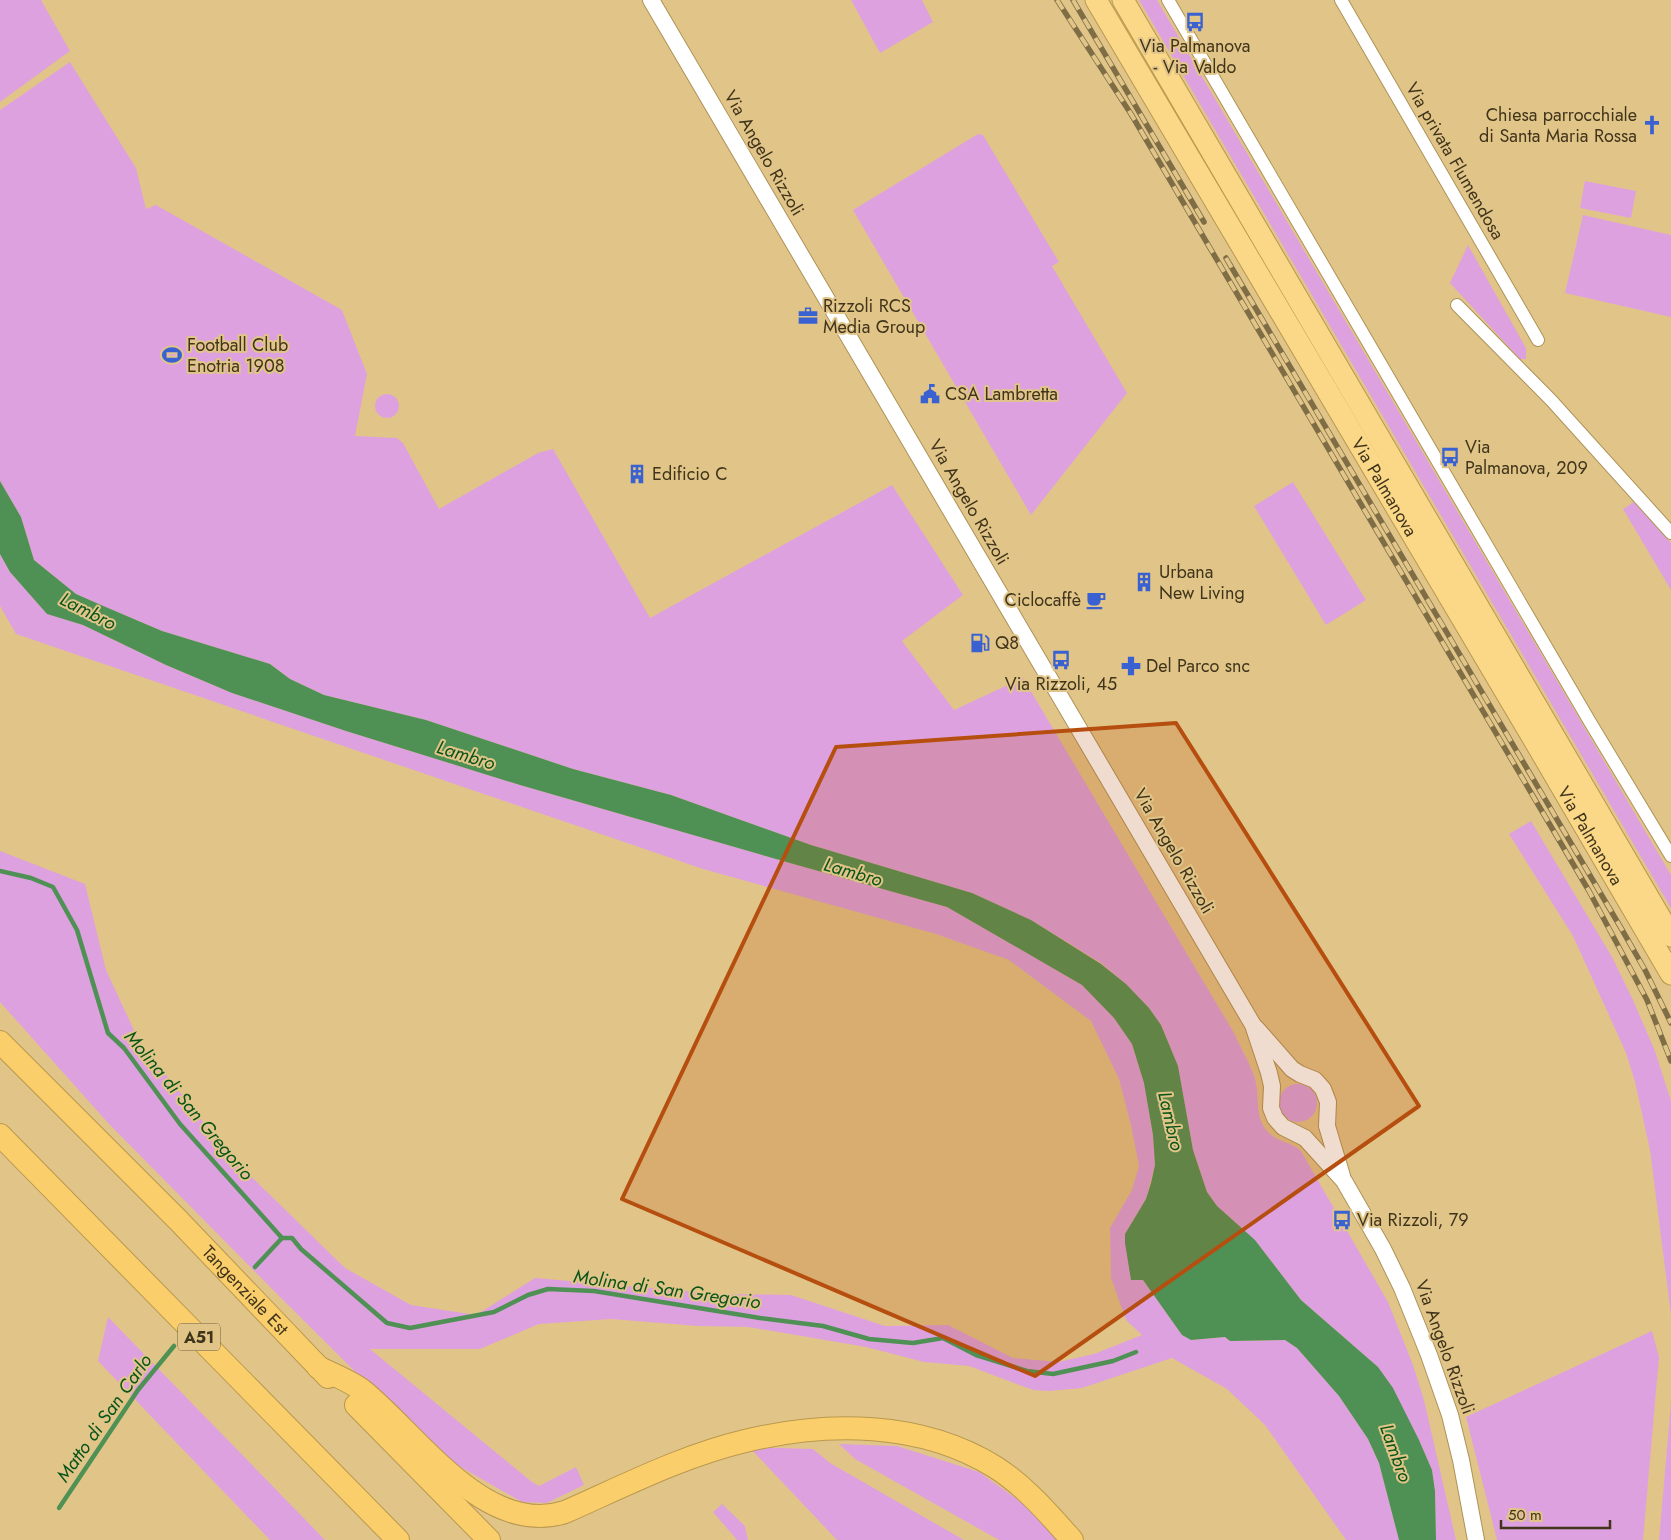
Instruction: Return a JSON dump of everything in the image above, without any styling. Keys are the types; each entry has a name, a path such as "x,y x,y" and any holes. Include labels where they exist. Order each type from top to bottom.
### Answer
{"highway":[{"name":"Via Palmanova","path":"1096,0 1671,974"},
{"name":"Via Palmanova","path":"1123,0 1671,936"},
{"name":"Tangenziale Est","path":"0,1042 178,1220 318,1367 489,1540"},
{"name":"A51","path":"0,1135 398,1540"},
{"path":"318,1367 361,1390 451,1475 497,1505 525,1514 546,1516 565,1512 673,1465 745,1441 848,1428 899,1432 928,1438 990,1464 1031,1495 1072,1540"}],"street":[{"name":"Via Angelo Rizzoli","path":"651,0 1253,1025 1290,1066 1300,1074 1316,1081 1323,1088 1327,1096 1327,1126 1344,1180"},
{"path":"1168,0 1590,722 1671,856"},
{"name":"Via privata Flumendosa","path":"1341,0 1538,340"},
{"path":"1457,305 1550,400 1671,533"},
{"name":"Via Angelo Rizzoli","path":"1253,1025 1269,1073 1272,1086 1272,1111 1276,1119 1282,1126 1304,1138 1344,1180 1394,1270 1429,1355 1445,1400 1458,1448 1476,1540"},
{"path":"1272,1100 1276,1088 1285,1080 1295,1076 1307,1077"},
{"path":"1292,1131 1304,1132 1316,1127 1324,1118 1327,1110"}],"highlighted area":[{"path":"1176,723 1419,1106 1035,1376 622,1199 836,747"}],"shaded area":[{"path":"0,0 41,0 70,51 0,102"},
{"path":"851,0 922,0 933,22 880,53"},
{"path":"1139,0 1157,0 1671,875 1671,908"},
{"path":"70,62 136,168 146,209 156,205 342,310 367,374 355,436 397,438 403,443 439,509 538,453 553,449 650,618 892,485 963,595 902,641 954,710 1023,678 1234,1033 1254,1076 1260,1119 1263,1126 1272,1135 1301,1151 1388,1302 1413,1365 1424,1400 1456,1540 1436,1540 1435,1491 1432,1470 1419,1440 1378,1367 1301,1300 1255,1240 1217,1206 1207,1192 1193,1150 1178,1066 1161,1025 1149,1008 1126,984 1101,963 1031,920 972,893 811,845 671,795 573,769 426,720 324,695 290,679 270,664 162,631 76,594 34,560 21,517 0,481 0,110"},
{"path":"978,134 983,135 1059,262 1052,266 1127,393 1031,515 853,210"},
{"path":"1585,181 1636,191 1631,218 1580,208"},
{"path":"1583,215 1671,235 1671,317 1565,293"},
{"path":"1468,245 1526,348 1526,359 1520,359 1450,283"},
{"path":"387,394 395,398 399,406 395,414 387,418 379,414 375,406 379,398"},
{"path":"1293,482 1366,600 1326,625 1254,506"},
{"path":"1634,502 1671,543 1671,590 1623,509"},
{"path":"0,554 10,572 47,614 83,625 166,665 232,693 346,731 520,785 947,907 1082,985 1114,1018 1132,1044 1144,1083 1153,1135 1155,1165 1146,1199 1129,1227 1143,1280 1182,1335 1191,1340 1226,1337 1230,1341 1285,1340 1297,1348 1339,1396 1368,1439 1379,1463 1399,1540 1346,1540 1265,1425 1227,1389 1172,1358 1082,1388 1049,1391 1033,1390 969,1366 924,1362 866,1347 748,1327 698,1326 611,1319 539,1324 480,1349 370,1349 532,1482 539,1486 576,1467 584,1485 547,1503 522,1502 438,1454 109,1124 0,1002 0,851 85,884 106,970 138,1039 230,1156 345,1268 411,1305 476,1315 535,1278 722,1294 791,1295 885,1326 948,1325 1013,1358 1058,1362 1094,1354 1142,1335 1126,1320 1111,1278 1110,1228 1132,1190 1139,1166 1119,1079 1091,1021 1009,960 936,934 703,869 16,634 0,606"},
{"path":"1531,821 1612,957 1655,1051 1671,1101 1671,1315 1650,1150 1635,1082 1626,1053 1573,936 1509,834"},
{"path":"1298,1084 1305,1085 1311,1090 1316,1096 1316,1110 1311,1116 1305,1121 1298,1122 1291,1121 1285,1116 1280,1110 1279,1103 1280,1096 1285,1090 1291,1085"},
{"path":"108,1317 325,1540 270,1540 98,1361"},
{"path":"1652,1331 1659,1357 1643,1540 1497,1540 1466,1417"},
{"path":"1671,1403 1671,1540 1659,1540"},
{"path":"839,1444 897,1446 979,1472 1029,1508 1057,1540 999,1540 855,1459"},
{"path":"749,1447 813,1449 830,1463 964,1540 837,1540"},
{"path":"722,1504 745,1526 748,1540 737,1540 713,1512"}],"water":[{"name":"Lambro","path":"0,481 21,517 34,560 76,594 101,605 162,631 270,664 290,679 324,695 426,720 573,769 671,795 811,845 972,893 1031,920 1101,964 1126,984 1149,1008 1161,1025 1178,1066 1193,1150 1207,1192 1217,1206 1255,1240 1301,1300 1378,1367 1393,1388 1432,1470 1435,1491 1436,1540 1399,1540 1379,1463 1368,1439 1339,1396 1297,1348 1285,1340 1230,1341 1225,1337 1191,1340 1182,1335 1143,1280 1131,1280 1125,1234 1146,1199 1151,1183 1155,1165 1153,1135 1144,1083 1132,1044 1114,1018 1082,985 947,907 520,785 346,731 232,693 166,665 83,625 47,614 10,572 0,554"}],"waterway":[{"name":"Molina di San Gregorio","path":"0,871 31,878 53,887 77,930 108,1033 124,1048 180,1124 282,1238 292,1238 301,1249 387,1323 410,1328 494,1312 528,1295 548,1289 594,1291 760,1318 823,1326 869,1339 913,1343 943,1338 976,1355 1027,1371 1053,1374 1113,1361 1136,1352"},
{"name":"Matto di San Carlo","path":"255,1267 282,1238"},
{"name":"Matto di San Carlo","path":"59,1508 138,1390 174,1346"}],"railway":[{"path":"1057,0 1131,114 1589,891 1647,1000 1671,1061"},
{"path":"1073,0 1204,222"},
{"path":"1226,258 1621,928 1645,970 1671,1023"}],"place":[{"name":"Via Palmanova - Via Valdo","path":"1195,22"},
{"name":"Chiesa parrocchiale di Santa Maria Rossa","path":"1652,125"},
{"name":"Rizzoli RCS Media Group","path":"808,316"},
{"name":"Football Club Enotria 1908","path":"172,355"},
{"name":"CSA Lambretta","path":"930,394"},
{"name":"Via Palmanova, 209","path":"1450,457"},
{"name":"Edificio C","path":"637,474"},
{"name":"Urbana New Living","path":"1144,582"},
{"name":"Ciclocaffè","path":"1096,600"},
{"name":"Q8","path":"980,643"},
{"name":"Via Rizzoli, 45","path":"1061,660"},
{"name":"Del Parco snc","path":"1131,666"},
{"name":"Via Rizzoli, 79","path":"1342,1220"}]}
